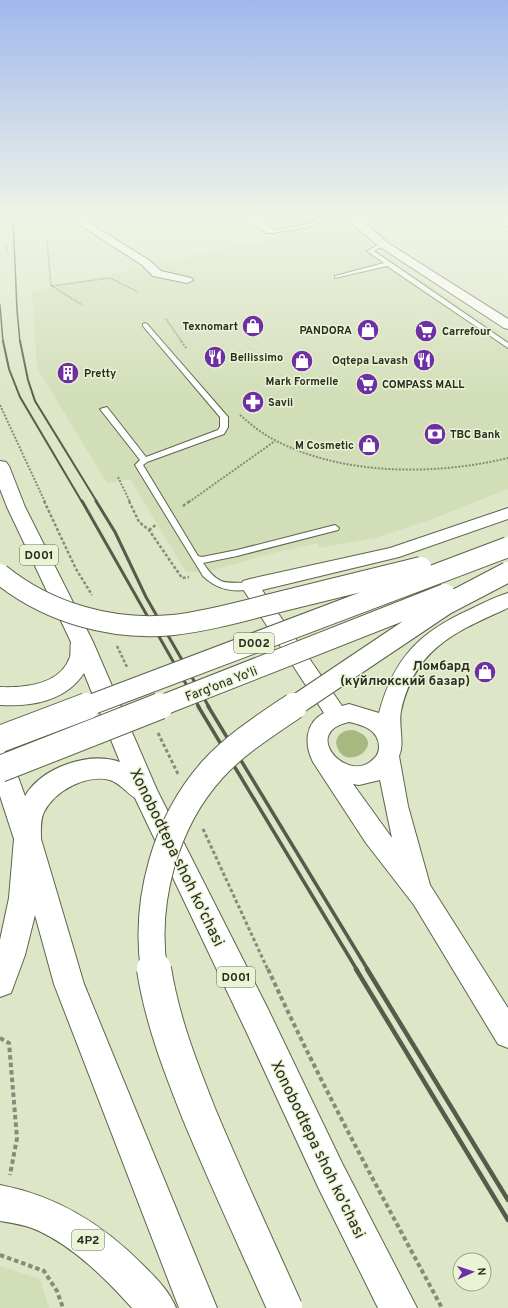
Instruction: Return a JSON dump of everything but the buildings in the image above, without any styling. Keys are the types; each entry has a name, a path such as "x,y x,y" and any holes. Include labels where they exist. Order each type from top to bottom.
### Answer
{"highway":[{"name":"Xonobodtepa shoh ko'chasi","path":"0,466 16,507 82,642 146,794 257,1020 330,1175 398,1308"},
{"path":"0,574 12,584 38,599 76,614 128,624 171,625 225,616 508,546"},
{"name":"Farg'ona Yo'li","path":"0,739 508,546"},
{"path":"285,1308 232,1192 187,1082 159,996 153,954 153,913 158,877 167,845 181,816 204,781 222,761 241,744 344,671 456,598 508,571"},
{"name":"Farg'ona Yo'li","path":"0,769 508,571"},
{"path":"0,696 20,698 40,694 59,685 73,672 76,667 81,657 82,642"},
{"path":"0,759 28,841 69,984 198,1308"},
{"path":"0,982 18,928 25,885 28,820 37,801 52,784 72,773 94,768 115,770 134,779 146,794"},
{"name":"4P2","path":"2,1204 24,1207 48,1216 87,1239 106,1253 132,1278 157,1308"}],"street":[{"path":"177,278 187,280"},
{"path":"436,278 508,325"},
{"path":"337,715 250,586 393,553 508,513"},
{"path":"393,553 385,562 381,578 383,589 390,601 401,609 415,616 462,622"},
{"path":"423,896 397,816 390,777 390,712 406,673 423,648 441,633 508,600"},
{"path":"326,762 335,770 348,775 360,776 373,773 383,766 389,747 383,727 374,719 356,713 337,715 328,719 322,726 318,735 317,744 320,754 375,836 423,896 508,1034"}],"lane":[{"path":"409,278 508,346"},
{"path":"145,325 224,417 224,427 221,432 144,460 139,465 206,575 218,584 232,588 250,586"},
{"path":"104,409 144,460"},
{"path":"195,558 202,560 237,553 335,528"}],"path":[{"path":"50,278 51,286"},
{"path":"51,286 110,278"},
{"path":"110,278 138,292"},
{"path":"51,286 82,306"},
{"path":"166,319 188,351"},
{"path":"0,405 76,569 92,596"},
{"path":"238,414 275,441 317,456 358,465 426,471 462,468 493,463 508,458"},
{"path":"149,530 275,441"},
{"path":"118,477 139,522"},
{"path":"200,823 288,1012 364,1162 442,1308"},
{"path":"0,1038 9,1043 17,1138 2,1204"},
{"path":"0,1255 44,1270 57,1291 63,1308"}],"shaded area":[{"path":"95,278 418,278 508,337 508,489 427,521 378,537 320,548 318,543 269,554 210,571 186,572 130,479 107,483 37,368 32,292"},
{"path":"353,730 364,735 368,742 367,749 354,757 346,757 340,752 336,742 338,736 342,733"},
{"path":"0,1266 40,1279 49,1308 0,1308"}],"railway":[{"path":"16,278 20,342"},
{"path":"0,305 3,342"},
{"path":"3,341 9,369 20,397 82,502"},
{"path":"20,341 28,380 35,401 97,502"},
{"path":"82,501 199,707"},
{"path":"96,501 115,532 146,597 209,707"},
{"path":"198,706 357,970"},
{"path":"208,706 368,970"},
{"path":"356,969 508,1220"},
{"path":"367,969 508,1200"}],"place":[{"name":"Texnomart","path":"253,326"},
{"name":"PANDORA","path":"368,330"},
{"name":"Carrefour","path":"426,331"},
{"name":"Bellissimo","path":"215,357"},
{"name":"Oqtepa Lavash","path":"424,360"},
{"name":"Mark Formelle","path":"302,361"},
{"name":"Pretty","path":"68,373"},
{"name":"COMPASS MALL","path":"367,384"},
{"name":"Savii","path":"253,402"},
{"name":"TBC Bank","path":"435,434"},
{"name":"M Cosmetic","path":"369,445"},
{"name":"Ломбард (куйлюкский базар)","path":"485,672"}]}
